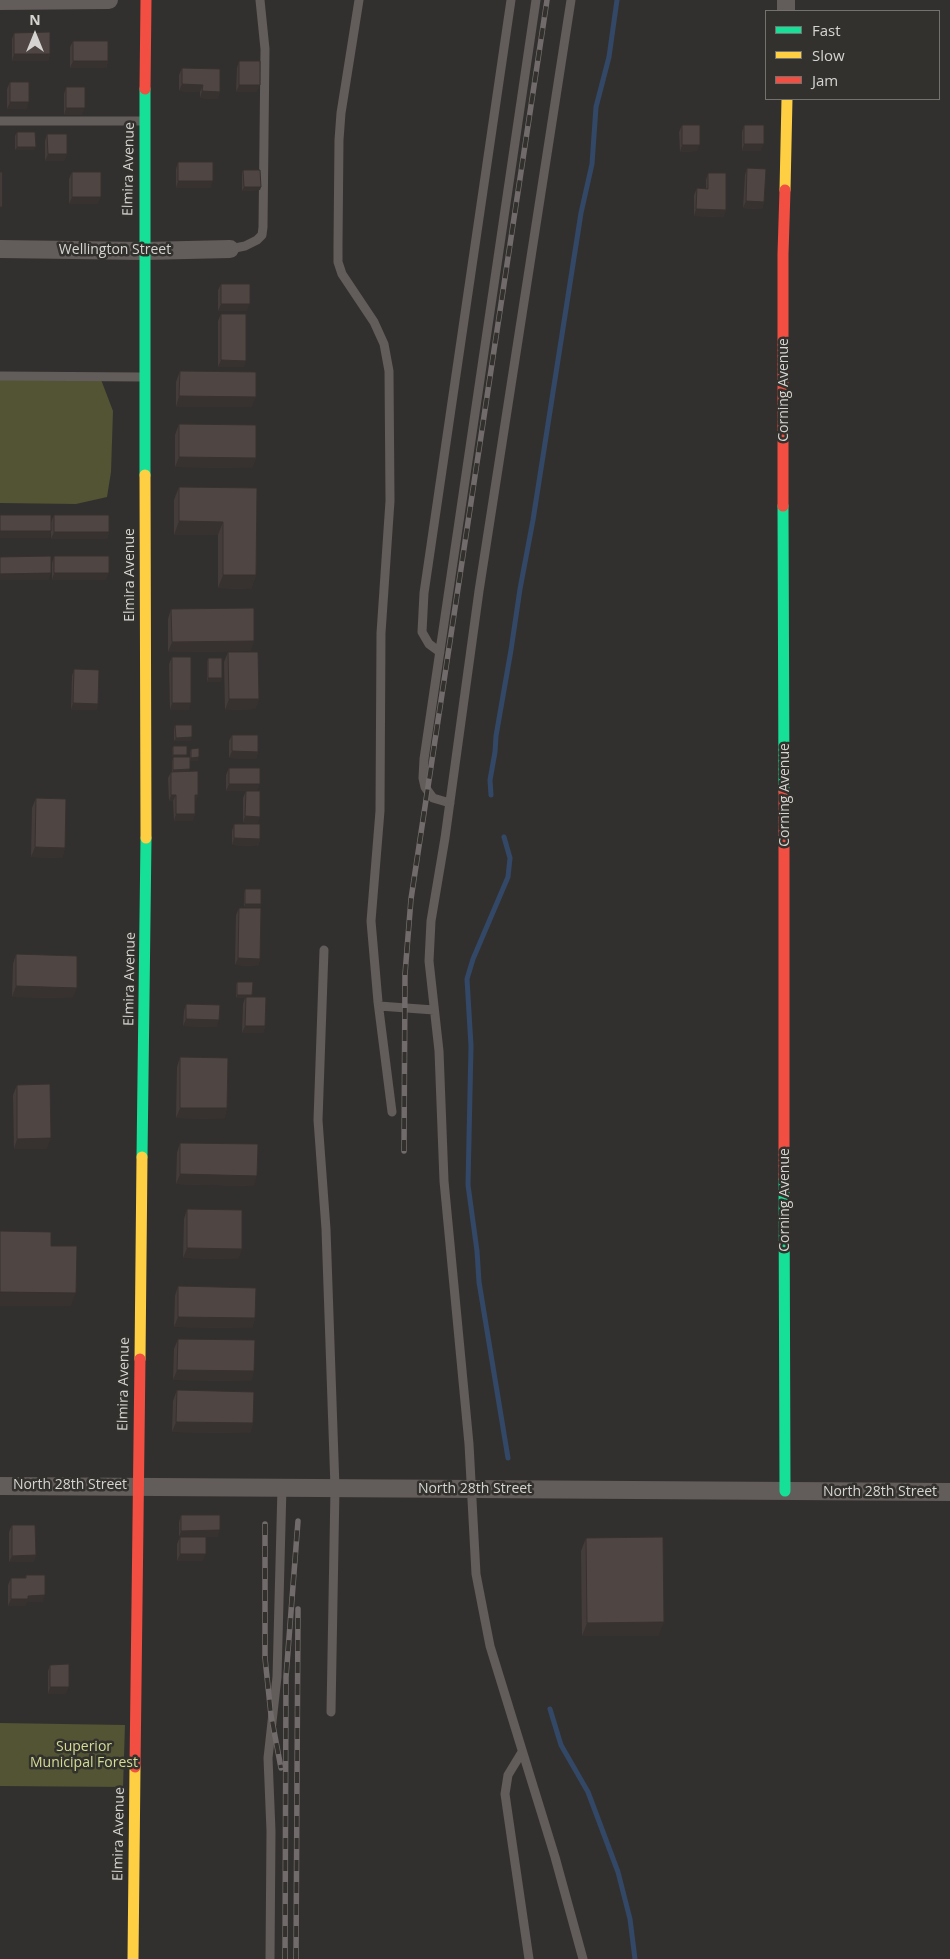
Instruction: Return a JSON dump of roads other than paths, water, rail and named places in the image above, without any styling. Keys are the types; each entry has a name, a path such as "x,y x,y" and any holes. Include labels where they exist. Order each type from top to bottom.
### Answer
{"street":[{"path":"0,1 109,0"},
{"name":"Elmira Avenue","path":"133,1959 146,847 144,250 146,0"},
{"name":"Corning Avenue","path":"785,1491 783,254 787,100"},
{"name":"Wellington Street","path":"0,249 230,249"},
{"name":"North 28th Street","path":"0,1486 138,1485 950,1492"}],"lane":[{"path":"230,249 245,246 257,240 262,235 264,227 265,49 260,0"},
{"path":"359,0 339,140 338,262 342,274 377,326 384,344 389,371 390,501 381,633 380,811 371,921 392,1112"},
{"path":"440,652 425,639 422,628 422,609 511,0"},
{"path":"450,803 433,798 425,788 423,778 536,0"},
{"path":"571,0 479,591 429,942 439,1051 444,1181 469,1444 476,1574 490,1646 555,1857 583,1959"},
{"path":"0,122 145,121"},
{"path":"0,376 144,377"},
{"path":"324,950 318,1120 326,1229 335,1488 331,1712"},
{"path":"379,1006 434,1010"},
{"path":"270,1959 271,1821 268,1758 277,1669 282,1487"},
{"path":"522,1752 507,1778 505,1794 529,1959"}],"waterway":[{"path":"491,795 490,780 496,736 533,520 581,213 592,164 596,107 609,57 617,0"},
{"path":"504,837 510,858 508,877 473,959 467,979 471,1046 468,1185 477,1251 479,1282 508,1458"},
{"path":"550,1709 561,1745 588,1792 618,1872 630,1919 635,1959"}],"railway":[{"path":"404,1151 405,974 411,899 547,0"},
{"path":"285,1959 286,1677 298,1521"},
{"path":"265,1524 265,1658 271,1715 281,1768"},
{"path":"296,1959 298,1609"}],"park label":[{"name":"Superior Municipal Forest","path":"84,1755"}]}
